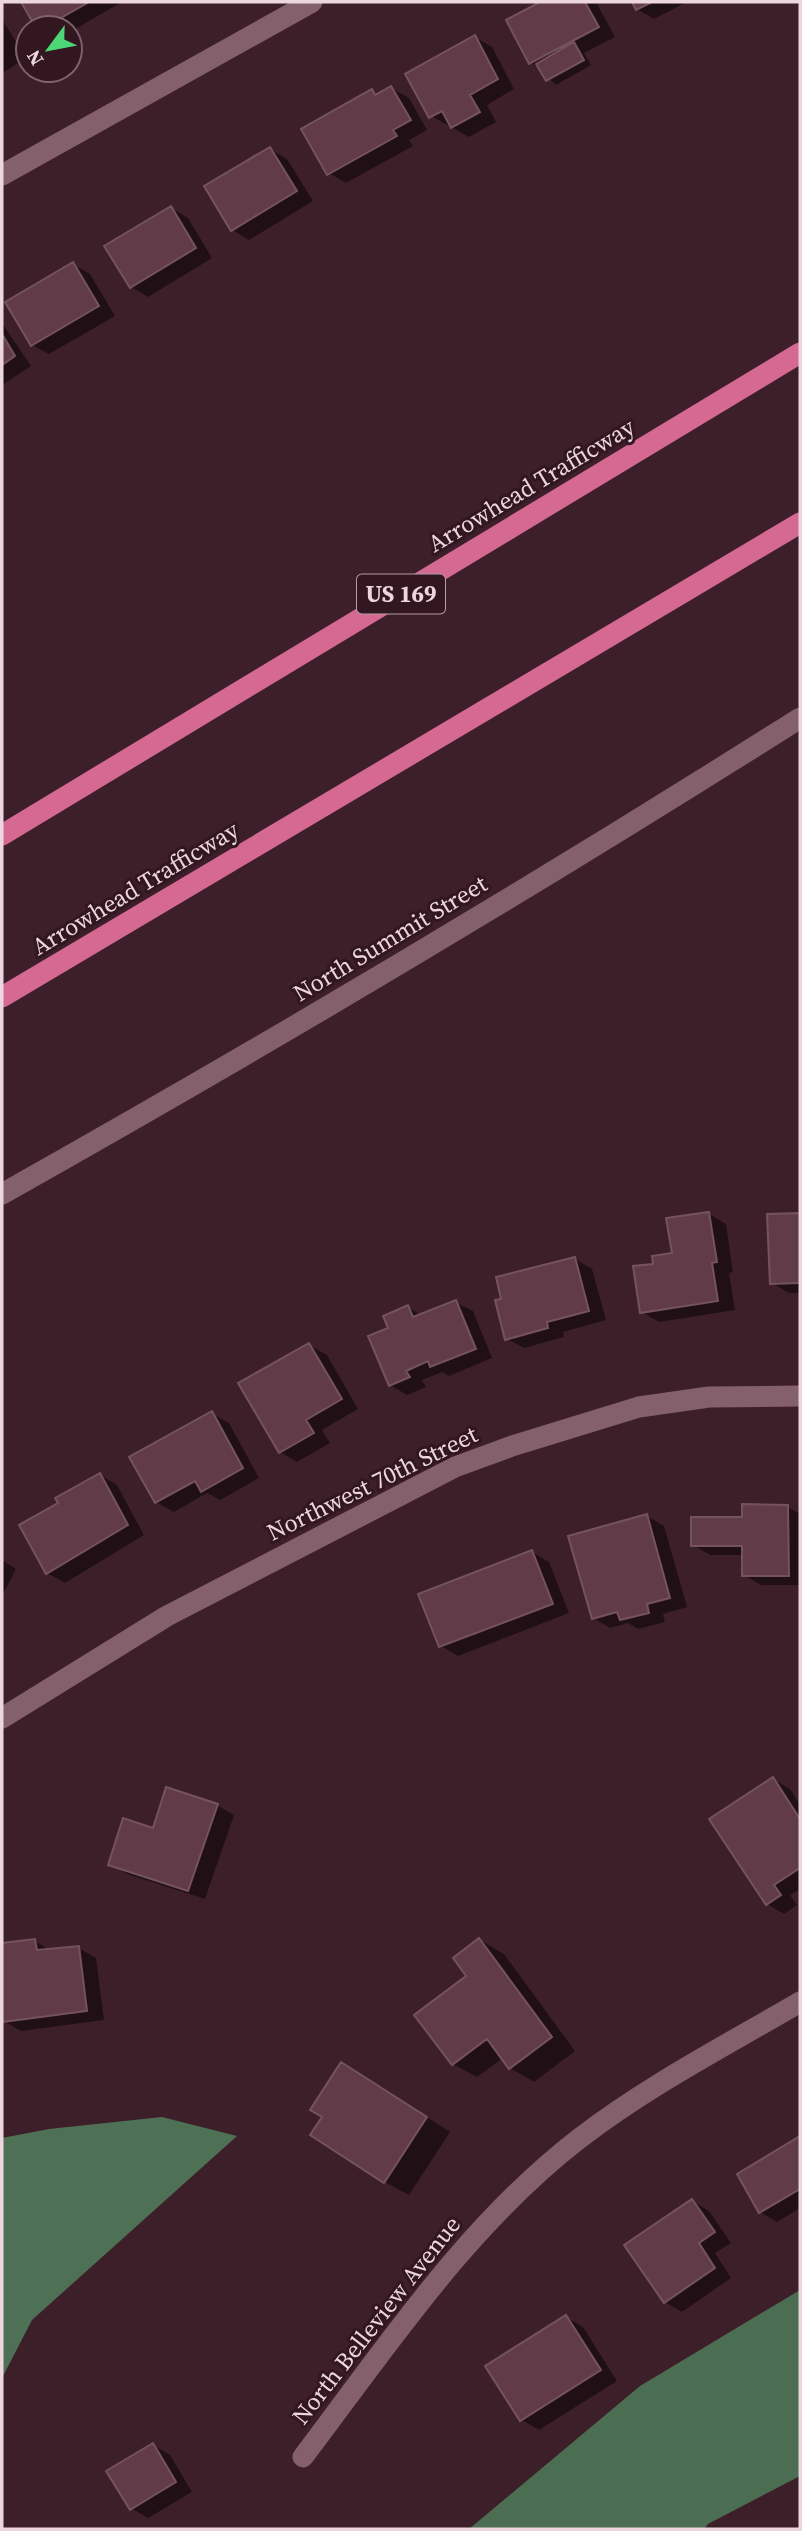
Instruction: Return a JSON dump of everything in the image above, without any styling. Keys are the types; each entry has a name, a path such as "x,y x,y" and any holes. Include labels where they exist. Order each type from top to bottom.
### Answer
{"highway":[{"name":"Arrowhead Trafficway","path":"2,835 800,353"},
{"name":"Arrowhead Trafficway","path":"2,997 800,523"}],"street":[{"path":"2,175 313,2"},
{"name":"North Summit Street","path":"2,1194 187,1090 624,830 800,719"},
{"name":"Northwest 70th Street","path":"2,1717 167,1616 455,1467 512,1446 639,1408 709,1397 800,1396"},
{"name":"North Belleview Avenue","path":"303,2457 461,2250 491,2218 578,2140 632,2100 681,2068 800,2002"}],"shaded area":[{"path":"162,2117 237,2136 32,2320 2,2378 2,2138 49,2129"},
{"path":"800,2290 800,2476 708,2524 704,2529 469,2529 640,2386"}],"building":[{"path":"21,2 89,2 68,14 28,14"},
{"path":"540,2 585,2 599,27 529,64 506,20"},
{"path":"632,2 652,2 636,10"},
{"path":"475,35 498,79 470,95 480,112 451,128 442,111 429,118 405,74"},
{"path":"574,42 584,60 546,81 536,64"},
{"path":"391,86 411,120 393,130 397,136 327,175 301,129 372,89 375,95"},
{"path":"270,147 297,191 231,231 204,186"},
{"path":"171,206 196,248 130,288 104,246"},
{"path":"73,262 99,306 31,346 5,302"},
{"path":"2,334 15,356 2,365"},
{"path":"709,1212 717,1262 712,1263 718,1301 640,1313 633,1266 653,1264 652,1256 672,1253 666,1218"},
{"path":"800,1213 800,1283 770,1284 767,1214"},
{"path":"575,1257 589,1311 547,1322 548,1328 505,1340 495,1300 501,1299 496,1277"},
{"path":"456,1300 476,1349 430,1367 428,1361 406,1371 410,1377 389,1386 368,1336 388,1328 383,1316 408,1305 413,1317"},
{"path":"309,1343 342,1399 306,1420 314,1433 279,1453 238,1383"},
{"path":"212,1411 243,1468 201,1492 195,1481 155,1503 129,1457"},
{"path":"100,1473 128,1525 46,1574 19,1525 58,1503 55,1498"},
{"path":"742,1504 788,1505 789,1576 742,1576 742,1546 691,1546 691,1517 742,1517"},
{"path":"647,1514 670,1598 647,1604 649,1613 620,1620 617,1612 592,1619 568,1536"},
{"path":"532,1550 553,1604 439,1647 418,1594"},
{"path":"773,1777 800,1819 800,1868 774,1885 781,1895 766,1905 709,1819"},
{"path":"166,1787 218,1804 188,1891 108,1865 123,1818 153,1828"},
{"path":"479,1938 552,2037 509,2069 487,2039 452,2065 414,2015 466,1976 453,1958"},
{"path":"35,1939 37,1950 79,1946 87,2011 2,2022 2,1943"},
{"path":"341,2062 427,2117 384,2183 310,2135 322,2117 310,2110"},
{"path":"800,2136 800,2189 759,2213 737,2174"},
{"path":"692,2199 715,2232 699,2243 715,2268 664,2303 624,2245"},
{"path":"566,2315 601,2370 520,2421 485,2366"},
{"path":"153,2443 176,2482 130,2510 106,2471"}]}
